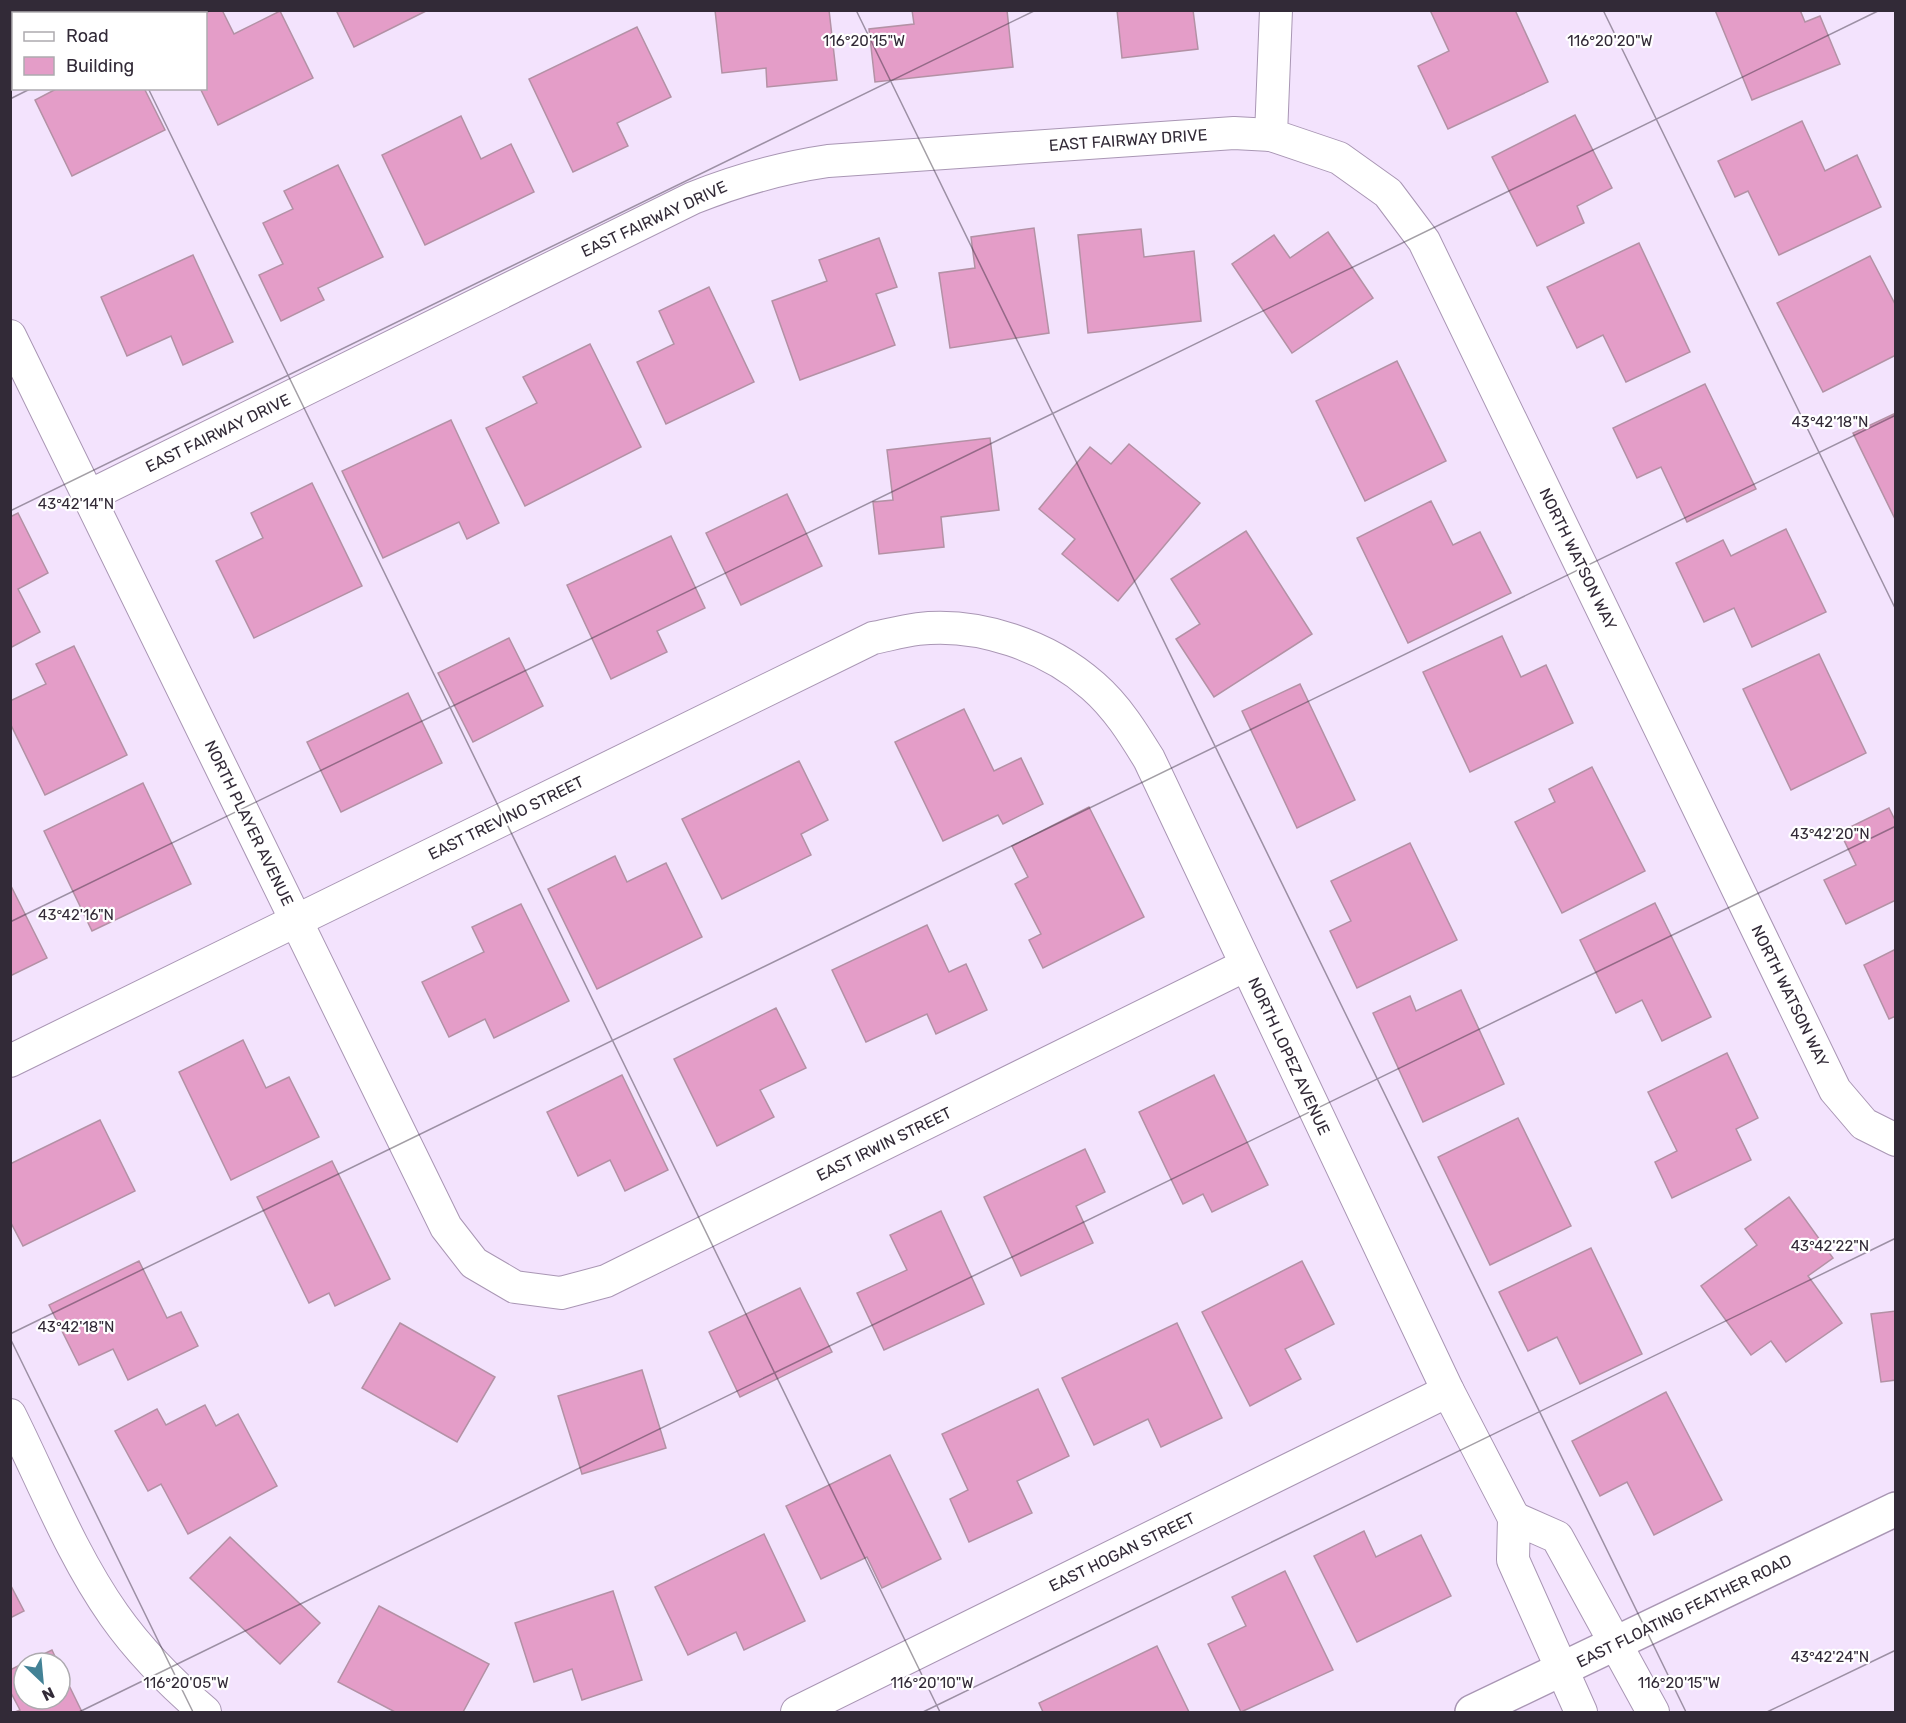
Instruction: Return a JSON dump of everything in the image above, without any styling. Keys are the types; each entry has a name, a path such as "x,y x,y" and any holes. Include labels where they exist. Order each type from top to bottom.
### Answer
{"main road":[{"name":"EAST FLOATING FEATHER ROAD","path":"1472,1713 1896,1509"}],"street":[{"path":"1271,135 1276,10"},
{"name":"EAST FAIRWAY DRIVE","path":"89,496 693,198 738,180 782,168 828,161 1234,133 1271,135"},
{"name":"NORTH WATSON WAY","path":"1271,135 1339,158 1388,193 1424,241 1835,1090 1864,1124 1896,1140"},
{"name":"NORTH PLAYER AVENUE","path":"10,336 446,1227 474,1263 515,1287"},
{"name":"EAST TREVINO STREET","path":"10,1061 873,638 920,629 943,629 967,630 1014,640"},
{"name":"NORTH LOPEZ AVENUE","path":"1014,640 1055,658 1094,687 1124,720 1149,759 1448,1391 1514,1518 1513,1560 1581,1713"},
{"name":"EAST IRWIN STREET","path":"515,1287 561,1293 606,1281 1246,965"},
{"name":"EAST HOGAN STREET","path":"797,1713 1448,1391"},
{"path":"10,1415 88,1573 113,1614 140,1650 204,1713"},
{"path":"1514,1518 1557,1537 1653,1713"}],"building":[{"path":"211,10 222,10 234,34 280,11 313,78 218,125 201,90 207,90 207,13"},
{"path":"336,10 428,10 354,47"},
{"path":"715,10 829,10 837,80 767,87 766,68 722,73"},
{"path":"912,10 1007,10 1013,67 875,82 869,29 914,24"},
{"path":"1117,10 1193,10 1198,49 1122,58"},
{"path":"1430,10 1515,10 1548,82 1448,129 1418,66 1449,51"},
{"path":"1715,10 1800,10 1805,22 1820,16 1840,64 1752,100"},
{"path":"637,27 671,97 617,123 628,146 573,172 529,79"},
{"path":"54,90 145,90 165,130 72,176 35,100"},
{"path":"1575,115 1612,188 1577,206 1584,223 1537,246 1492,157"},
{"path":"461,116 481,159 511,144 534,192 425,245 382,155"},
{"path":"1802,121 1825,171 1857,155 1881,207 1779,255 1748,191 1735,197 1718,161"},
{"path":"338,165 383,257 318,288 324,300 281,321 259,275 283,264 263,223 293,209 284,191"},
{"path":"1034,228 1049,333 950,348 939,273 975,268 971,237"},
{"path":"1141,229 1144,257 1194,251 1201,321 1088,333 1078,235"},
{"path":"1328,232 1373,298 1292,353 1232,264 1274,235 1290,258"},
{"path":"879,238 897,287 876,294 895,345 800,380 772,301 827,281 819,260"},
{"path":"1639,243 1690,352 1626,382 1603,335 1577,348 1547,287"},
{"path":"193,255 233,342 183,365 171,336 127,356 101,297"},
{"path":"1870,256 1896,306 1896,355 1823,392 1777,303"},
{"path":"709,287 754,382 666,424 637,362 674,344 659,311"},
{"path":"590,344 641,447 525,506 486,428 537,403 523,377"},
{"path":"1397,361 1446,461 1365,501 1316,401"},
{"path":"1705,384 1756,489 1687,522 1661,467 1637,478 1613,428"},
{"path":"1896,413 1896,521 1853,433"},
{"path":"451,420 499,523 467,539 459,522 383,558 342,471"},
{"path":"990,438 999,510 941,517 944,547 879,554 873,502 893,500 887,450"},
{"path":"1129,444 1200,503 1118,601 1062,554 1075,539 1039,509 1090,447 1111,464"},
{"path":"312,483 362,586 254,638 216,561 263,538 251,513"},
{"path":"787,494 822,566 741,605 706,533"},
{"path":"1431,501 1453,545 1480,532 1511,593 1408,643 1357,538"},
{"path":"18,513 48,573 18,589 40,632 10,648 10,517"},
{"path":"1786,529 1826,612 1752,647 1734,608 1704,622 1676,563 1723,540 1731,556"},
{"path":"1246,531 1312,634 1214,697 1176,639 1200,624 1171,579"},
{"path":"671,536 705,608 657,631 667,652 611,679 567,585"},
{"path":"1502,636 1521,677 1546,665 1573,723 1470,772 1423,672"},
{"path":"509,638 543,706 473,742 438,673"},
{"path":"74,646 127,755 45,795 10,723 10,701 46,684 36,664"},
{"path":"1819,654 1866,753 1791,790 1743,689"},
{"path":"1300,684 1355,800 1297,828 1242,711"},
{"path":"408,693 442,763 341,812 307,742"},
{"path":"964,709 994,771 1021,758 1043,804 1003,824 998,815 943,841 895,742"},
{"path":"799,761 828,820 801,834 811,855 722,899 682,819"},
{"path":"1592,767 1645,871 1562,913 1515,822 1555,802 1549,789"},
{"path":"143,783 191,884 92,931 44,831"},
{"path":"1089,807 1144,917 1043,968 1029,940 1041,934 1015,884 1028,877 1012,846"},
{"path":"1889,808 1896,822 1896,900 1846,924 1824,880 1856,865 1840,832"},
{"path":"1410,843 1457,940 1357,988 1330,931 1351,921 1331,881"},
{"path":"615,856 627,882 666,863 702,937 597,989 548,889"},
{"path":"10,884 47,958 10,976"},
{"path":"1655,903 1711,1017 1662,1041 1642,1000 1616,1013 1580,940"},
{"path":"521,904 569,1001 494,1038 485,1019 449,1037 422,982 484,952 472,927"},
{"path":"927,925 949,972 966,964 987,1010 936,1034 927,1014 866,1042 832,970"},
{"path":"1896,949 1896,1016 1889,1019 1864,965"},
{"path":"1461,990 1504,1084 1423,1122 1373,1013 1410,996 1416,1011"},
{"path":"776,1008 806,1068 760,1090 774,1117 717,1146 674,1059"},
{"path":"243,1040 266,1088 289,1077 319,1137 231,1180 179,1072"},
{"path":"1727,1053 1758,1118 1736,1129 1751,1160 1672,1198 1655,1162 1677,1151 1648,1092"},
{"path":"622,1075 668,1170 625,1191 610,1160 578,1176 547,1112"},
{"path":"1214,1075 1268,1185 1212,1212 1203,1194 1183,1204 1139,1112"},
{"path":"1518,1118 1571,1226 1490,1265 1438,1157"},
{"path":"100,1120 135,1191 23,1246 10,1221 10,1164"},
{"path":"1085,1149 1105,1192 1076,1206 1093,1243 1021,1276 984,1197"},
{"path":"332,1161 390,1279 335,1306 329,1293 309,1303 257,1197"},
{"path":"1789,1197 1833,1258 1808,1276 1842,1323 1786,1362 1771,1341 1751,1355 1701,1286 1757,1245 1745,1229"},
{"path":"941,1211 984,1304 884,1350 857,1293 907,1270 890,1235"},
{"path":"1591,1248 1642,1354 1580,1384 1557,1337 1528,1351 1499,1292"},
{"path":"139,1261 167,1318 181,1312 198,1346 128,1380 113,1349 79,1365 49,1305"},
{"path":"1302,1261 1334,1324 1285,1349 1301,1379 1250,1406 1202,1312"},
{"path":"800,1288 832,1352 740,1397 709,1332"},
{"path":"1896,1311 1896,1380 1881,1382 1871,1314"},
{"path":"400,1323 495,1377 457,1442 362,1388"},
{"path":"1177,1323 1222,1418 1161,1447 1148,1419 1094,1445 1062,1378"},
{"path":"642,1370 666,1448 582,1474 558,1396"},
{"path":"1038,1389 1069,1456 1017,1481 1032,1513 969,1542 950,1499 968,1490 942,1434"},
{"path":"1666,1392 1722,1500 1654,1535 1627,1482 1600,1496 1572,1441"},
{"path":"205,1405 216,1426 238,1414 277,1486 188,1534 161,1484 148,1491 115,1431 157,1409 166,1425"},
{"path":"890,1455 941,1559 882,1588 867,1557 821,1579 786,1506"},
{"path":"1364,1531 1376,1557 1421,1535 1451,1596 1357,1642 1314,1556"},
{"path":"764,1534 805,1621 744,1650 736,1632 688,1655 655,1587"},
{"path":"230,1537 320,1623 280,1664 190,1578"},
{"path":"1285,1571 1333,1670 1241,1712 1208,1644 1246,1626 1232,1597"},
{"path":"10,1584 24,1611 10,1618"},
{"path":"613,1591 642,1680 582,1700 572,1669 534,1682 515,1623"},
{"path":"379,1606 489,1664 463,1712 395,1712 338,1682"},
{"path":"1157,1646 1189,1712 1043,1712 1039,1703"},
{"path":"12,1669 12,1695 10,1691 10,1670"},
{"path":"72,1692 82,1712 15,1712 72,1711"}]}
